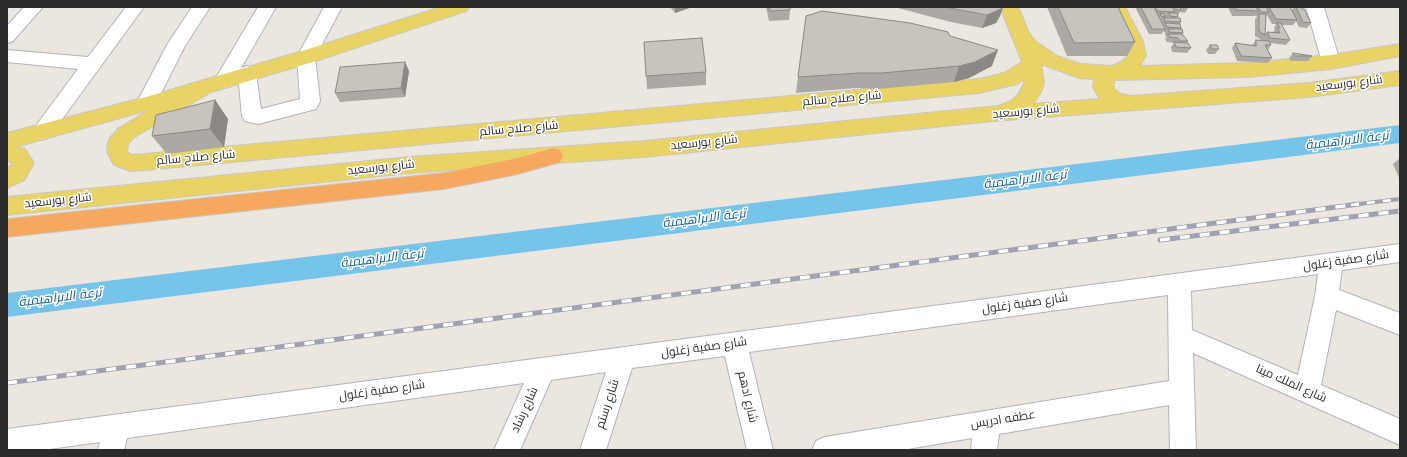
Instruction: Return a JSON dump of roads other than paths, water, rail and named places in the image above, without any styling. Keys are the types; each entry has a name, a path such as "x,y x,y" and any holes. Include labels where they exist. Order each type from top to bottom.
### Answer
{"highway":[{"path":"7,228 324,195 444,180 503,169 553,156"}],"main road":[{"path":"993,114 1011,109 1025,100 1031,92 1034,83 1032,64 1022,36 1009,7"},
{"path":"1116,7 1134,42 1137,55 1130,66 1107,75 1103,80 1102,87 1116,100 1126,103 1136,103"},
{"name":"شارع صلاح سالم","path":"7,141 146,104 247,73 306,57 451,8"},
{"name":"شارع بورسعيد","path":"1022,36 1038,54 1064,67 1079,71 1234,71 1331,62 1400,50"},
{"name":"شارع صلاح سالم","path":"204,87 126,132 118,142 117,152 121,159 131,163 145,162 606,122 979,86 1010,79 1032,64"},
{"path":"1309,90 1349,73 1400,64"},
{"name":"شارع بورسعيد","path":"7,206 410,165 652,148 993,114 1309,90 1400,78"},
{"path":"606,122 713,131 822,130"},
{"path":"7,153 18,156 24,163 17,174 7,180"}],"street":[{"path":"7,37 34,7"},
{"path":"42,132 135,7"},
{"path":"146,104 176,45 201,7"},
{"path":"224,81 267,7"},
{"path":"247,73 252,116 258,117 307,105 310,101 306,57 333,7"},
{"path":"1315,7 1331,62"},
{"path":"7,56 92,64"},
{"name":"شارع صفية زغلول","path":"7,442 114,439 543,370 1331,264 1400,253"},
{"path":"1307,391 1327,296 1331,264"},
{"path":"1179,284 1182,337 1183,450"},
{"path":"1327,296 1400,324"},
{"name":"شارع الملك مينا","path":"1182,337 1400,432"},
{"name":"شارع ادهم","path":"735,344 760,450"},
{"name":"شارع رستم","path":"593,450 623,359"},
{"name":"شارع رشاد","path":"507,450 543,370"},
{"name":"عطفه ادريس","path":"825,450 1182,391"},
{"path":"984,450 987,423"}],"waterway":[{"name":"ترعة الابراهيمية","path":"7,305 1400,134"}],"railway":[{"path":"1357,204 1400,199"},
{"path":"7,383 1357,204"},
{"path":"1351,205 1357,204"},
{"path":"1160,240 1400,211"}]}
